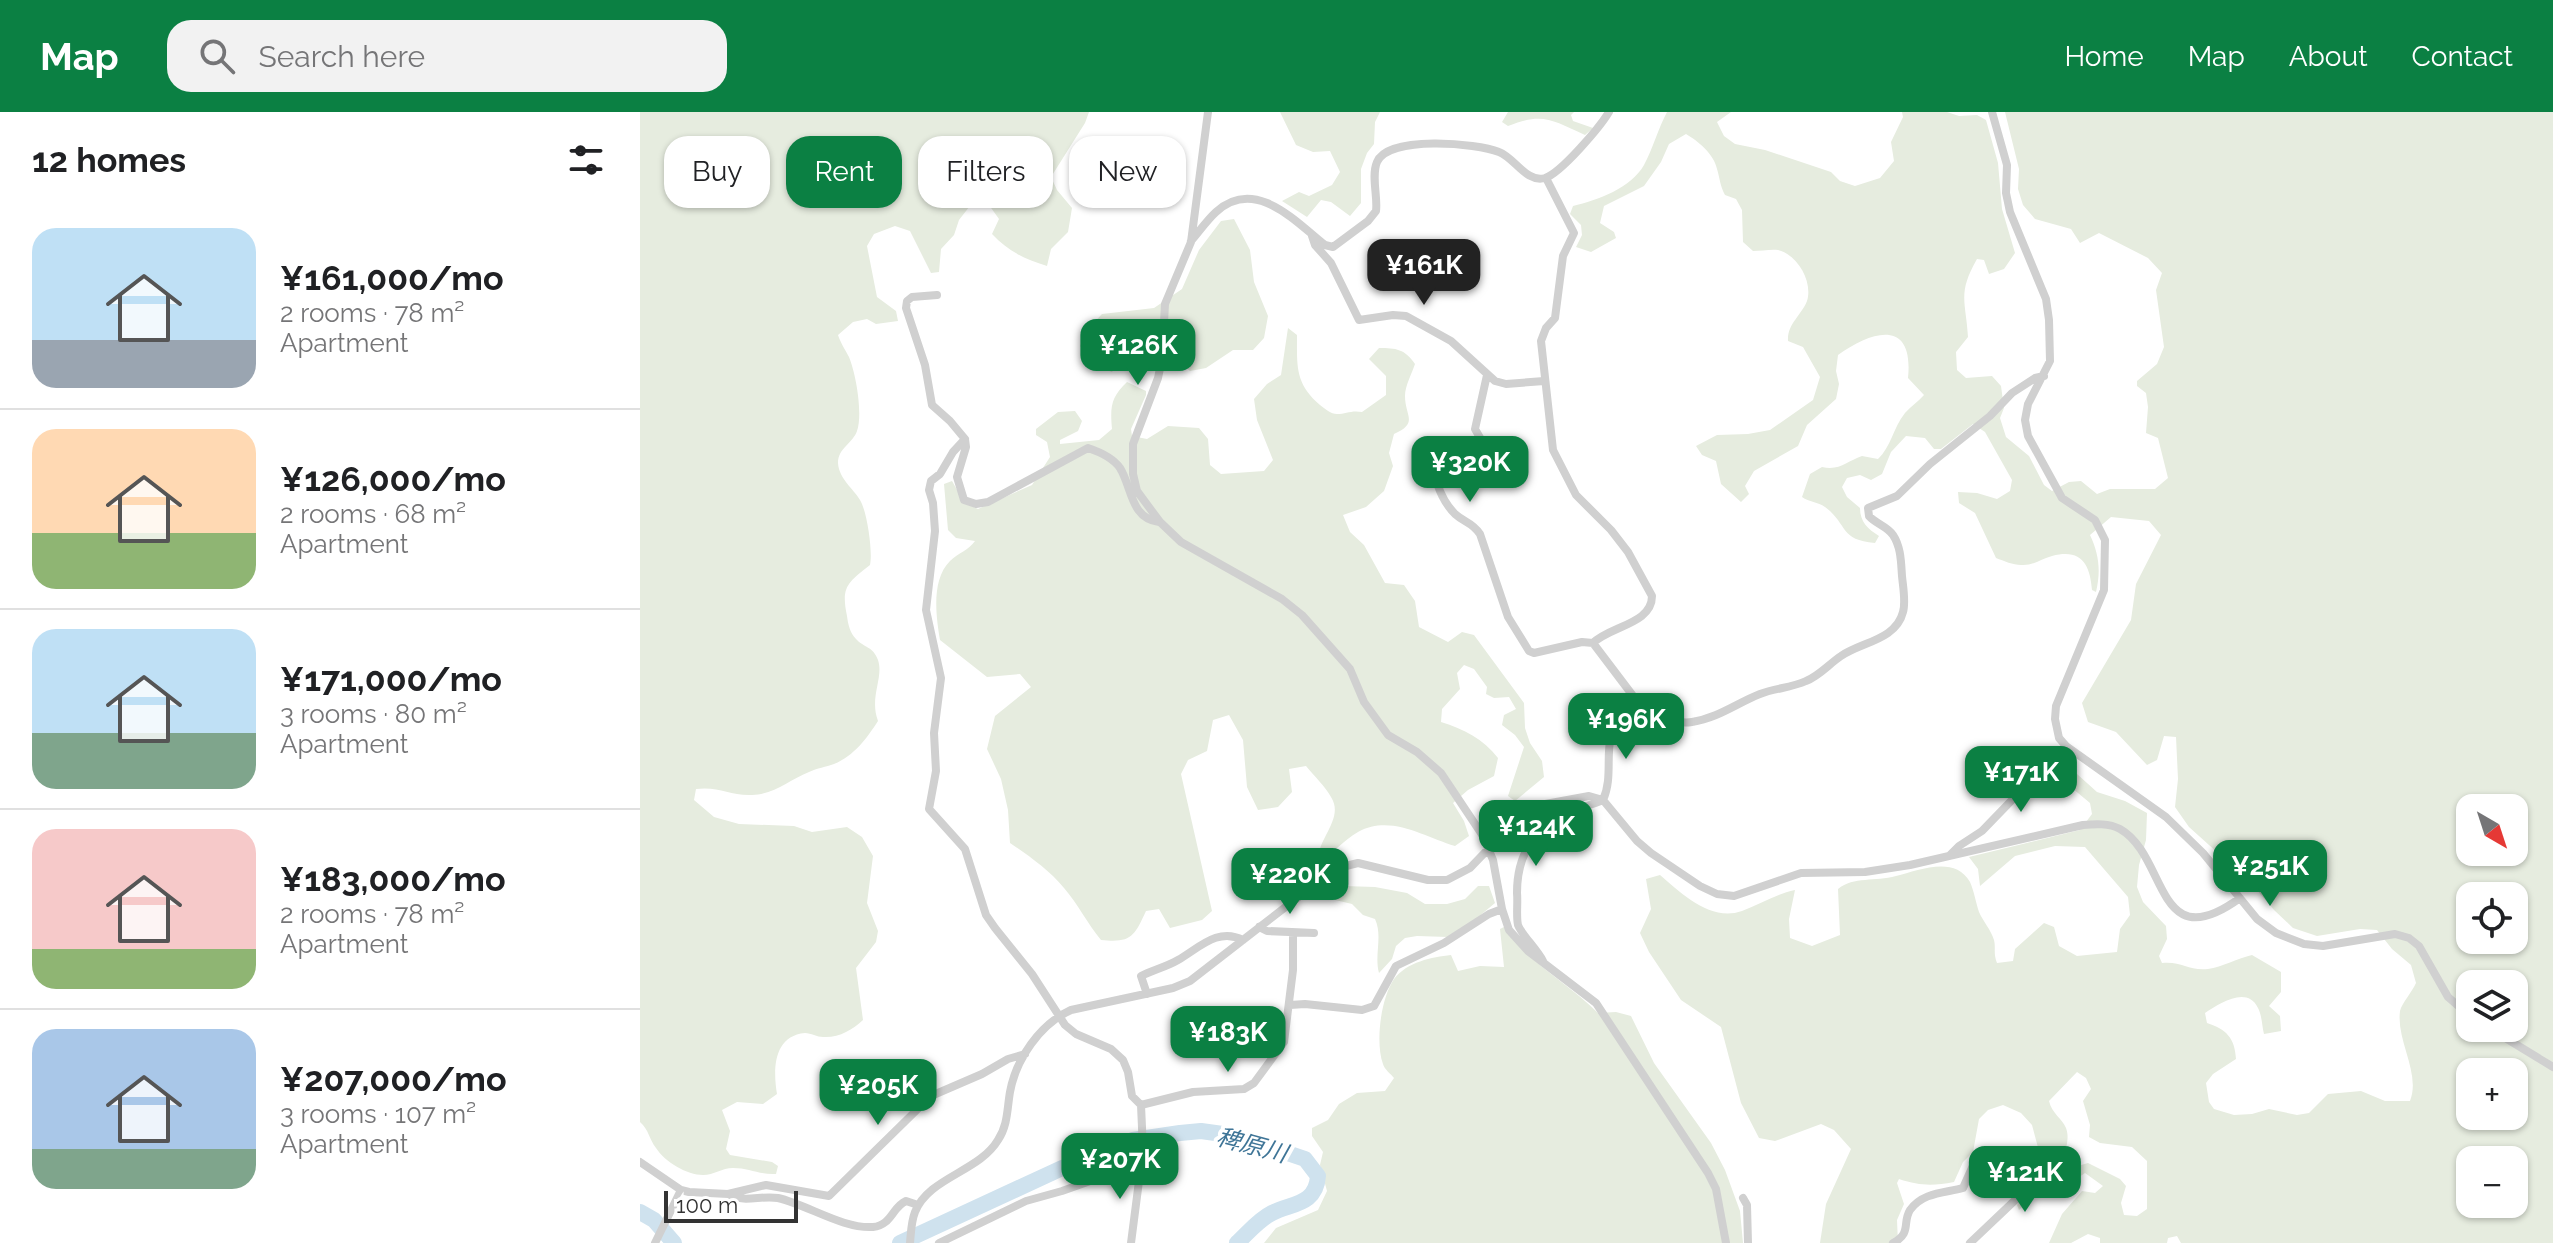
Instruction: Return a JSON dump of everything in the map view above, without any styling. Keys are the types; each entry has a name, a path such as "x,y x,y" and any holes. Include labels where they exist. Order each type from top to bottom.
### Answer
{"street":[{"path":"1208,112 1191,242 1165,304 1158,378 1140,425 1132,457 1137,491 1160,522 1190,548 1282,599 1302,615 1350,669 1364,702 1388,735 1417,752 1441,773 1461,800 1488,848 1509,930 1543,962 1596,1003 1615,1029 1708,1173 1716,1189 1726,1243"},
{"path":"1191,242 1217,211 1230,202 1242,199 1269,203 1287,213 1325,245 1333,247 1368,221 1376,211 1376,163 1382,156 1415,143 1470,144 1496,150 1508,156 1524,173 1546,178 1559,169 1600,126 1609,112"},
{"path":"1992,112 2007,165 2006,193 2010,212 2046,299 2050,361 2028,404 2025,420 2028,436 2062,498 2095,520 2105,540 2104,590 2056,706 2059,738 2075,753 2166,817 2203,853 2257,919 2276,933 2304,944 2323,946 2395,934 2409,938 2419,946 2448,997 2456,1004"},
{"path":"1546,178 1574,233 1563,256 1555,318 1546,328 1541,341 1553,450 1576,495 1628,552 1652,596 1647,611 1637,619 1593,643"},
{"path":"1312,235 1315,245 1331,263 1359,320 1406,316 1451,341 1487,375 1506,384 1544,381"},
{"path":"937,295 912,297 907,301 906,308 925,365 932,405 965,439 966,447 957,477 964,500 976,504 988,502 1088,448 1102,452 1119,466 1129,496 1138,509 1152,521 1160,522"},
{"path":"1487,375 1475,429 1494,462 1493,471 1485,475 1473,469 1439,442 1433,441 1429,446 1437,483 1447,504 1456,514 1473,524 1480,534 1508,617 1529,651 1534,653 1582,642 1593,643 1646,713 1676,723 1693,722 1730,710 1757,695 1811,680 1843,654 1893,629 1904,610 1899,547 1887,528 1869,516 1868,508 1904,490 1930,464 1990,416 2012,393 2035,378 2044,376"},
{"path":"965,439 940,474 931,481 929,490 935,531 926,610 941,678 934,733 936,771 929,809 965,849 986,915 1032,974 1056,1017 1076,1034 1111,1049 1123,1060 1132,1096 1141,1105 1143,1150 1131,1243"},
{"path":"1603,800 1611,768 1608,743 1611,732 1623,721 1646,713"},
{"path":"1949,855 1982,831 2038,773 2075,753"},
{"path":"910,1243 918,1205 989,1152 998,1140 1006,1125 1013,1081 1025,1054 1046,1025 1056,1017 1071,1010 1147,994 1190,981 1323,878 1342,867 1358,863 1428,880 1447,880 1462,874 1520,816 1540,805 1589,796 1603,800 1651,853 1717,894 1734,896 1751,892 1801,873 1865,872 1910,865 2083,825 2101,824 2119,829 2133,841 2145,857 2167,900 2177,911 2192,917 2212,915 2240,898"},
{"path":"1543,962 1518,925 1517,874 1523,855 1539,832 1581,808 1603,800"},
{"path":"1290,1005 1362,1010 1374,1006 1396,966 1444,943 1502,909"},
{"path":"1259,927 1267,931 1314,933"},
{"path":"1141,1105 1193,1092 1244,1089 1254,1083 1284,1042 1290,1005 1293,933"},
{"path":"1147,994 1141,976 1181,958 1212,939 1232,934 1243,940"},
{"path":"2512,1042 2553,1067"},
{"path":"640,1162 681,1190 728,1194 766,1185 829,1196 931,1096 1025,1054"},
{"path":"1893,1243 1900,1240 1906,1230 1908,1213 1914,1207 1931,1195 1963,1188 1976,1159 1985,1157 2022,1196"},
{"path":"939,1243 1026,1201 1141,1163"},
{"path":"1970,1243 2022,1196 2036,1174 2036,1166"},
{"path":"655,1243 681,1190"},
{"path":"728,1194 748,1199 775,1197 830,1218 873,1227 889,1220 900,1203 906,1201 918,1205"},
{"path":"1743,1198 1747,1205 1748,1243"}],"shaded area":[{"path":"640,112 1089,112 1077,136 1069,136 1069,148 1053,174 1053,136 918,136 918,208 968,208 959,220 954,235 941,249 939,272 931,273 910,231 895,226 874,234 867,246 877,297 896,311 898,321 876,324 867,319 853,322 838,335 854,373 859,424 840,453 838,463 844,479 863,505 871,551 870,565 851,581 845,598 852,634 874,652 878,660 875,704 878,721 859,746 841,761 768,792 744,795 696,789 694,800 714,817 739,824 794,826 812,832 847,827 862,837 873,856 867,903 878,931 876,942 856,968 863,1020 840,1035 794,1035 781,1047 778,1056 775,1075 777,1094 763,1104 737,1102 722,1110 730,1131 726,1149 730,1155 772,1162 778,1166 776,1174 733,1168 707,1175 690,1173 660,1153 640,1122"},
{"path":"1280,112 1380,112 1375,122 1374,144 1361,169 1361,203 1350,216 1331,202 1321,200 1307,217 1282,201 1299,192 1309,196 1332,185 1340,172 1330,151 1313,152 1296,145"},
{"path":"1508,112 1574,112 1571,115 1573,121 1593,128 1585,135 1555,122 1539,119 1508,126 1502,122"},
{"path":"1667,112 1731,112 1717,122 1724,136 1735,144 1765,150 1831,172 1840,181 1855,186 1880,178 1894,161 1891,142 1903,117 1902,112 1947,112 1959,116 1977,115 1986,120 1998,163 2002,209 2015,253 2004,269 1989,274 1984,260 1977,259 1971,271 1964,298 1968,337 1956,352 1957,370 1966,378 1992,376 2001,386 2004,408 2000,418 2006,437 2029,456 2044,485 2052,491 2069,482 2081,481 2097,494 2110,489 2155,489 2168,478 2158,438 2146,433 2146,393 2137,386 2137,381 2157,364 2164,347 2156,290 2162,273 2148,258 2099,233 2080,243 2071,229 2035,219 2023,205 2018,189 2019,169 2005,112 2553,112 2553,1243 2181,1243 2177,1236 2168,1238 2167,1243 2100,1243 2100,1238 2088,1234 2071,1243 2049,1243 2062,1214 2082,1191 2095,1193 2103,1186 2085,1173 2063,1188 2059,1183 2078,1166 2088,1163 2120,1179 2126,1186 2121,1203 2124,1215 2137,1216 2147,1209 2147,1161 2132,1147 2100,1143 2089,1137 2090,1125 2083,1101 2091,1089 2086,1078 2077,1072 2049,1101 2066,1128 2068,1139 2060,1162 2019,1210 2017,1205 2038,1175 2040,1155 2032,1125 2021,1113 2003,1105 1988,1110 1979,1119 1973,1152 1963,1162 1954,1182 1926,1185 1899,1179 1897,1183 1904,1204 1897,1220 1898,1243 1820,1243 1826,1204 1851,1149 1834,1130 1821,1124 1775,1141 1759,1138 1741,1103 1721,1027 1681,1000 1640,933 1651,909 1646,879 1660,875 1698,904 1719,913 1742,911 1795,890 1789,919 1790,938 1812,946 1840,935 1838,889 1844,885 1926,868 1946,867 1963,874 1970,882 1979,912 1994,940 1997,963 2013,961 2015,949 2044,923 2054,927 2059,946 2077,956 2117,952 2120,929 2130,915 2128,897 2085,847 2055,846 2015,856 1980,886 1978,869 1969,857 2080,830 2092,814 2090,803 2066,783 2049,787 2041,778 2061,770 2077,774 2097,792 2125,801 2147,813 2146,840 2137,887 2143,902 2166,926 2167,939 2159,956 2162,963 2208,969 2252,955 2281,972 2281,992 2269,1006 2280,1016 2281,1031 2264,1034 2258,1008 2247,998 2233,998 2205,1013 2207,1023 2224,1031 2231,1040 2236,1059 2213,1074 2206,1083 2209,1102 2214,1109 2234,1115 2269,1109 2297,1115 2309,1113 2328,1094 2361,1091 2385,1101 2410,1101 2413,1079 2401,1034 2400,1011 2416,983 2411,965 2392,949 2377,930 2360,929 2317,936 2293,928 2249,881 2189,827 2175,807 2178,779 2176,737 2164,736 2157,760 2147,765 2116,732 2088,722 2082,703 2131,620 2136,584 2161,535 2149,521 2111,517 2090,535 2098,563 2096,592 2092,590 2086,566 2071,554 2052,556 2025,565 1996,558 1975,513 1959,503 1958,492 1997,499 2010,491 2012,480 1985,432 1973,424 1941,449 1934,449 1925,438 1906,436 1891,452 1882,474 1871,480 1860,475 1847,478 1842,487 1847,497 1860,508 1865,525 1879,536 1875,543 1849,535 1825,507 1802,497 1810,474 1822,467 1839,467 1862,456 1878,459 1905,413 1924,395 1908,378 1905,346 1898,338 1877,336 1838,355 1836,399 1807,425 1798,446 1754,471 1745,486 1749,494 1741,502 1721,484 1716,461 1702,455 1696,446 1717,435 1770,430 1813,400 1820,377 1803,347 1788,341 1792,325 1807,301 1808,286 1802,270 1792,257 1775,250 1753,251 1743,242 1742,210 1736,199 1725,195 1709,153 1686,134 1669,144 1644,186 1604,206 1600,223 1614,232 1616,238 1591,252 1576,247 1582,235 1581,225 1570,214 1573,206 1622,186 1644,165"},
{"path":"1053,181 1069,208 1072,208 1068,232 1051,249 1047,266 1017,254 998,240 992,234 999,219 991,208 1053,208"},
{"path":"1234,219 1250,250 1254,282 1268,316 1264,338 1253,350 1233,350 1206,368 1190,371 1172,356 1171,324 1147,322 1127,331 1116,343 1119,362 1112,372 1094,365 1080,346 1087,330 1102,314 1154,308 1182,289 1199,250 1221,221"},
{"path":"1288,328 1297,335 1302,382 1322,407 1333,413 1362,412 1386,395 1386,376 1369,359 1379,348 1400,350 1415,364 1405,392 1409,418 1406,426 1394,434 1389,453 1393,466 1384,491 1366,507 1343,515 1350,532 1364,545 1385,583 1404,585 1415,601 1419,627 1448,642 1462,632 1474,635 1524,703 1525,728 1530,743 1542,761 1544,777 1515,801 1508,796 1524,747 1502,725 1504,715 1516,709 1509,697 1494,698 1486,694 1487,687 1474,669 1464,665 1457,673 1460,689 1442,709 1441,722 1472,736 1498,758 1494,776 1468,790 1453,803 1469,836 1455,846 1395,826 1370,827 1353,835 1318,863 1321,846 1335,813 1326,789 1306,766 1289,769 1292,792 1278,807 1258,810 1247,787 1243,740 1229,715 1213,720 1207,751 1188,760 1181,774 1212,911 1202,920 1170,928 1159,909 1146,911 1130,936 1119,940 1101,940 1058,881 1010,843 1008,810 1001,779 987,749 995,716 1031,687 1020,674 987,677 940,640 936,609 940,578 950,561 975,541 956,538 948,530 944,484 952,481 964,502 978,509 1032,485 1050,457 1047,442 1036,435 1036,429 1058,412 1075,411 1082,421 1078,431 1060,440 1060,444 1099,440 1112,429 1113,403 1127,382 1146,391 1131,429 1132,436 1147,439 1168,426 1199,428 1208,439 1210,465 1221,474 1264,471 1273,460 1257,420 1254,399 1267,384 1281,375"},
{"path":"1344,886 1375,887 1407,893 1425,904 1447,904 1465,899 1478,886 1489,886 1495,903 1465,928 1448,937 1405,938 1396,946 1392,959 1379,973 1375,919 1363,915 1352,904 1331,899 1328,891"},
{"path":"1504,927 1536,962 1598,1013 1616,1012 1631,1016 1654,1063 1711,1143 1725,1170 1740,1211 1743,1243 1264,1243 1276,1228 1318,1210 1327,1191 1320,1165 1323,1152 1312,1136 1312,1128 1328,1120 1339,1104 1357,1093 1385,1091 1394,1078 1384,1066 1380,1032 1383,1008 1394,979 1413,964 1451,955 1458,971 1480,966 1504,967 1500,929"}],"waterway":[{"name":"稗原川","path":"900,1243 1060,1169 1133,1140 1201,1131 1237,1136 1305,1159 1318,1176 1313,1193 1308,1198 1267,1216 1237,1243"},
{"name":"稗原川","path":"640,1212 654,1220 674,1243"}]}
